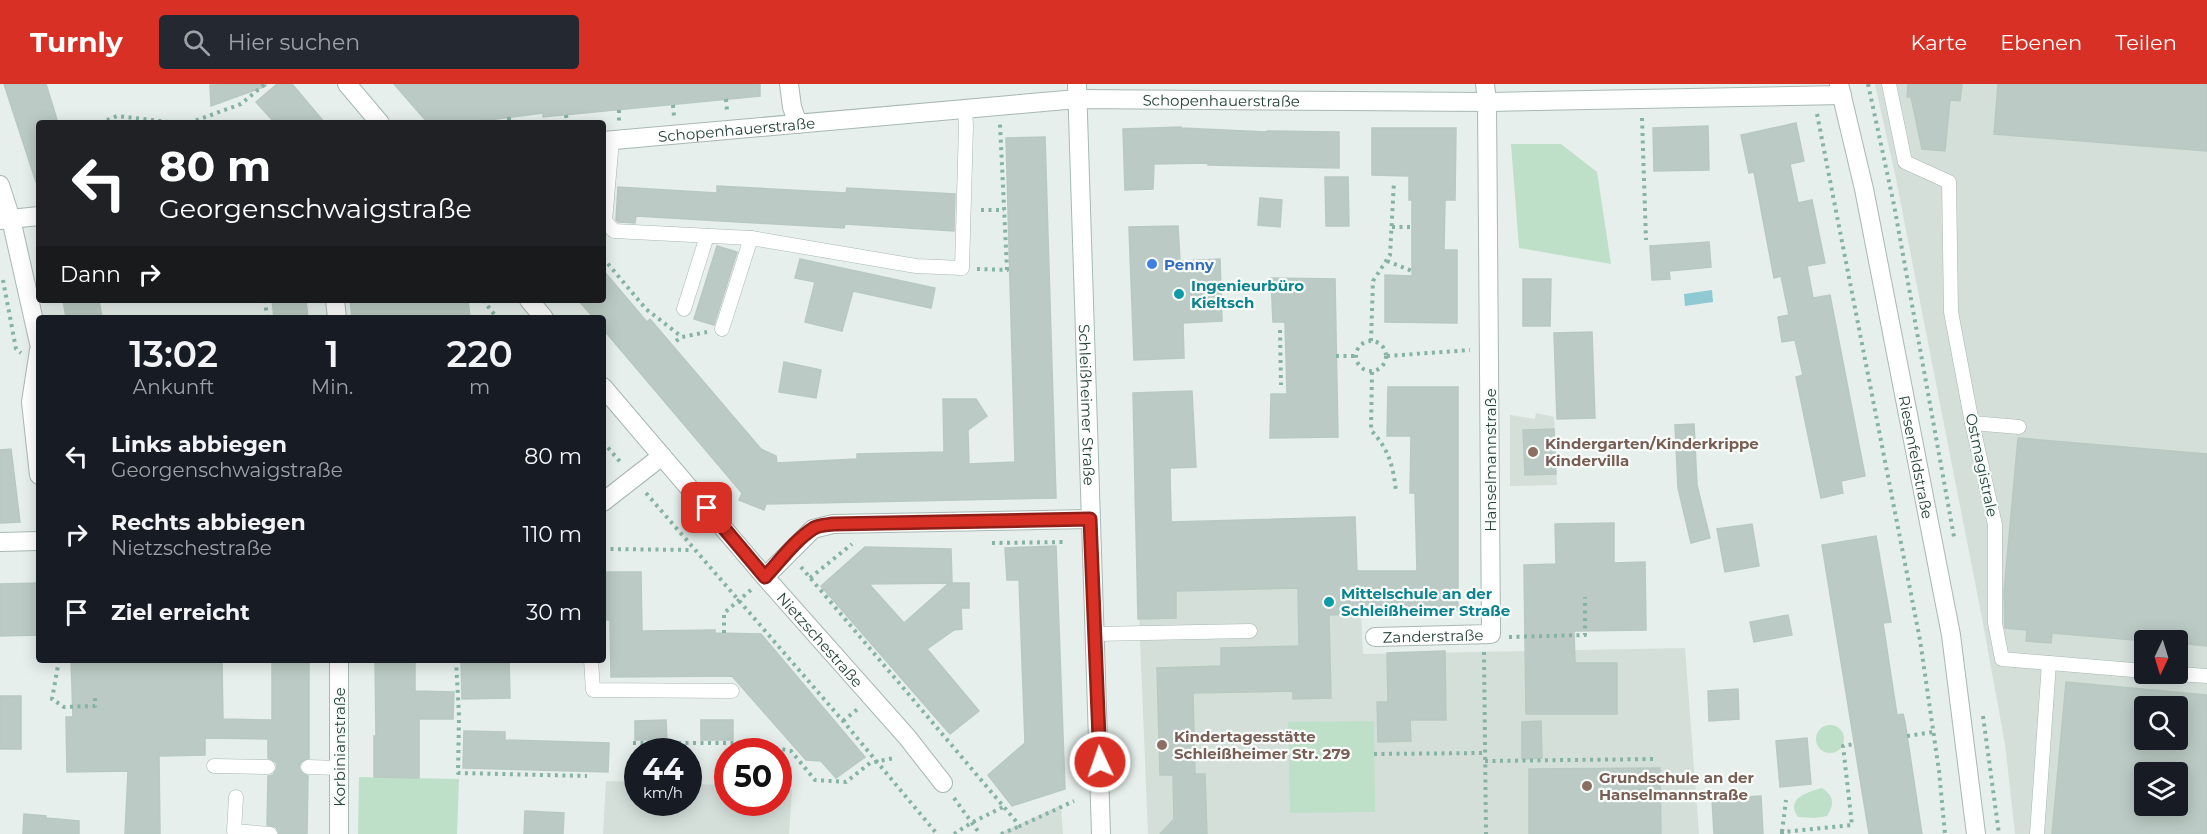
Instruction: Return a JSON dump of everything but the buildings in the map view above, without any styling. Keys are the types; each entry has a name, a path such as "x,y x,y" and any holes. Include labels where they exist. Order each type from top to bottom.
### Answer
{"street":[{"path":"347,84 377,120"},
{"path":"789,84 792,107 798,124"},
{"name":"Schopenhauerstraße","path":"607,141 964,109 1077,92 1486,93 1642,100 1814,97 1840,90"},
{"name":"Riesenfeldstraße","path":"1840,90 1864,189 1951,635 1976,834"},
{"name":"Schleißheimer Straße","path":"1077,92 1101,834"},
{"name":"Hanselmannstraße","path":"1486,93 1491,633"},
{"path":"0,185 5,219 36,332"},
{"path":"5,219 36,216"},
{"path":"532,303 542,315"},
{"path":"36,370 31,402 36,448"},
{"name":"Nietzschestraße","path":"606,391 765,577 907,737 944,783"},
{"path":"606,500 662,456"},
{"path":"765,577 804,537 820,526 1090,519"},
{"path":"0,542 36,541"},
{"name":"Zanderstraße","path":"1375,637 1491,633"},
{"name":"Korbinianstraße","path":"339,663 339,834"}],"lane":[{"name":"Ostmagistrale","path":"1889,84 1905,162 1949,182 1951,312 1972,423 1995,525 1995,624 2002,659 2049,663"},
{"path":"606,222 614,231 750,238 916,266 962,268 966,126 964,109"},
{"path":"606,181 607,141"},
{"path":"684,309 707,236"},
{"path":"722,329 750,238"},
{"path":"1972,423 2019,427"},
{"path":"1094,634 1250,631"},
{"path":"591,663 593,690 732,691"},
{"path":"2037,834 2049,663 2134,670"},
{"path":"2188,675 2207,676"},
{"path":"214,766 268,766"},
{"path":"308,767 339,768"},
{"path":"236,797 234,831 270,834"}],"path":[{"path":"197,120 241,104 265,84"},
{"path":"1814,97 1920,640 1940,771 1945,834"},
{"path":"726,99 727,116"},
{"path":"1642,100 1646,240"},
{"path":"673,105 674,121"},
{"path":"566,115 567,120"},
{"path":"107,120 117,116 151,120"},
{"path":"962,268 1006,270 1000,123"},
{"path":"1820,132 1827,130"},
{"path":"1831,183 1837,181"},
{"path":"1371,341 1373,281 1390,255 1394,182"},
{"path":"964,210 1004,210"},
{"path":"1392,227 1412,227"},
{"path":"1387,261 1412,272"},
{"path":"606,262 646,309 682,337"},
{"path":"485,303 495,315"},
{"path":"676,341 682,337 722,329"},
{"path":"1280,330 1283,356 1281,385"},
{"path":"1371,341 1384,348 1386,356 1383,366 1372,372 1365,371 1357,365 1355,356 1357,348 1371,341"},
{"path":"1386,356 1489,350"},
{"path":"1336,356 1355,356"},
{"path":"1372,372 1371,430 1384,444 1393,466 1396,491"},
{"path":"606,445 937,834"},
{"path":"982,543 1066,542"},
{"path":"810,578 850,544 862,544"},
{"path":"606,549 694,550"},
{"path":"794,560 1020,825"},
{"path":"724,633 724,613 765,577"},
{"path":"1486,834 1484,652 1491,633 1503,637 1585,635 1585,597"},
{"path":"58,663 52,699 64,707 95,706 95,697"},
{"path":"456,663 459,716 458,773 587,776"},
{"path":"1907,736 1933,732"},
{"path":"702,743 751,743 791,751 815,780 846,782 870,763 894,758"},
{"path":"1786,800 1782,833 1852,825 1843,746 1855,744"},
{"path":"1374,754 1485,753"},
{"path":"1485,761 1656,759"},
{"path":"944,783 980,834"},
{"path":"1001,834 1074,801"},
{"path":"954,834 1005,806"}],"shaded area":[{"path":"1875,84 2207,84 2207,834 2015,834 2005,744 1896,179"},
{"name":"Kindergarten/Kinderkrippe Kindervilla","path":"1536,413 1554,417 1557,485 1510,486 1510,415 1535,419"},
{"path":"1171,490 1172,522 1355,517 1356,548 1336,548 1336,572 1359,572 1363,654 1685,648 1699,834 1148,834 1134,491"},
{"path":"606,781 624,782 624,816 702,816 702,784 714,785 714,816 790,816 789,834 603,834"},
{"path":"1061,805 1063,834 999,834"}],"green space":[{"path":"1511,144 1561,144 1597,172 1611,264 1519,248"},
{"path":"1374,721 1375,812 1290,813 1288,722"},
{"path":"1830,725 1840,729 1844,739 1840,749 1830,753 1820,749 1816,739 1820,729"},
{"path":"359,777 459,779 457,834 358,834"},
{"path":"1822,788 1832,800 1827,816 1798,817 1794,805 1796,801 1805,794"}],"water":[{"path":"1712,290 1713,302 1685,306 1684,294"}],"place":[{"name":"Penny","path":"1152,264"},
{"name":"Ingenieurbüro Kieltsch","path":"1179,294"},
{"name":"Kindergarten/Kinderkrippe Kindervilla","path":"1533,452"},
{"name":"Mittelschule an der Schleißheimer Straße","path":"1329,602"},
{"name":"Kindertagesstätte Schleißheimer Str. 279","path":"1162,745"},
{"name":"Grundschule an der Hanselmannstraße","path":"1587,786"}],"route":[{"path":"707,508 765,577 800,541 820,526 1090,519 1100,762"}]}
